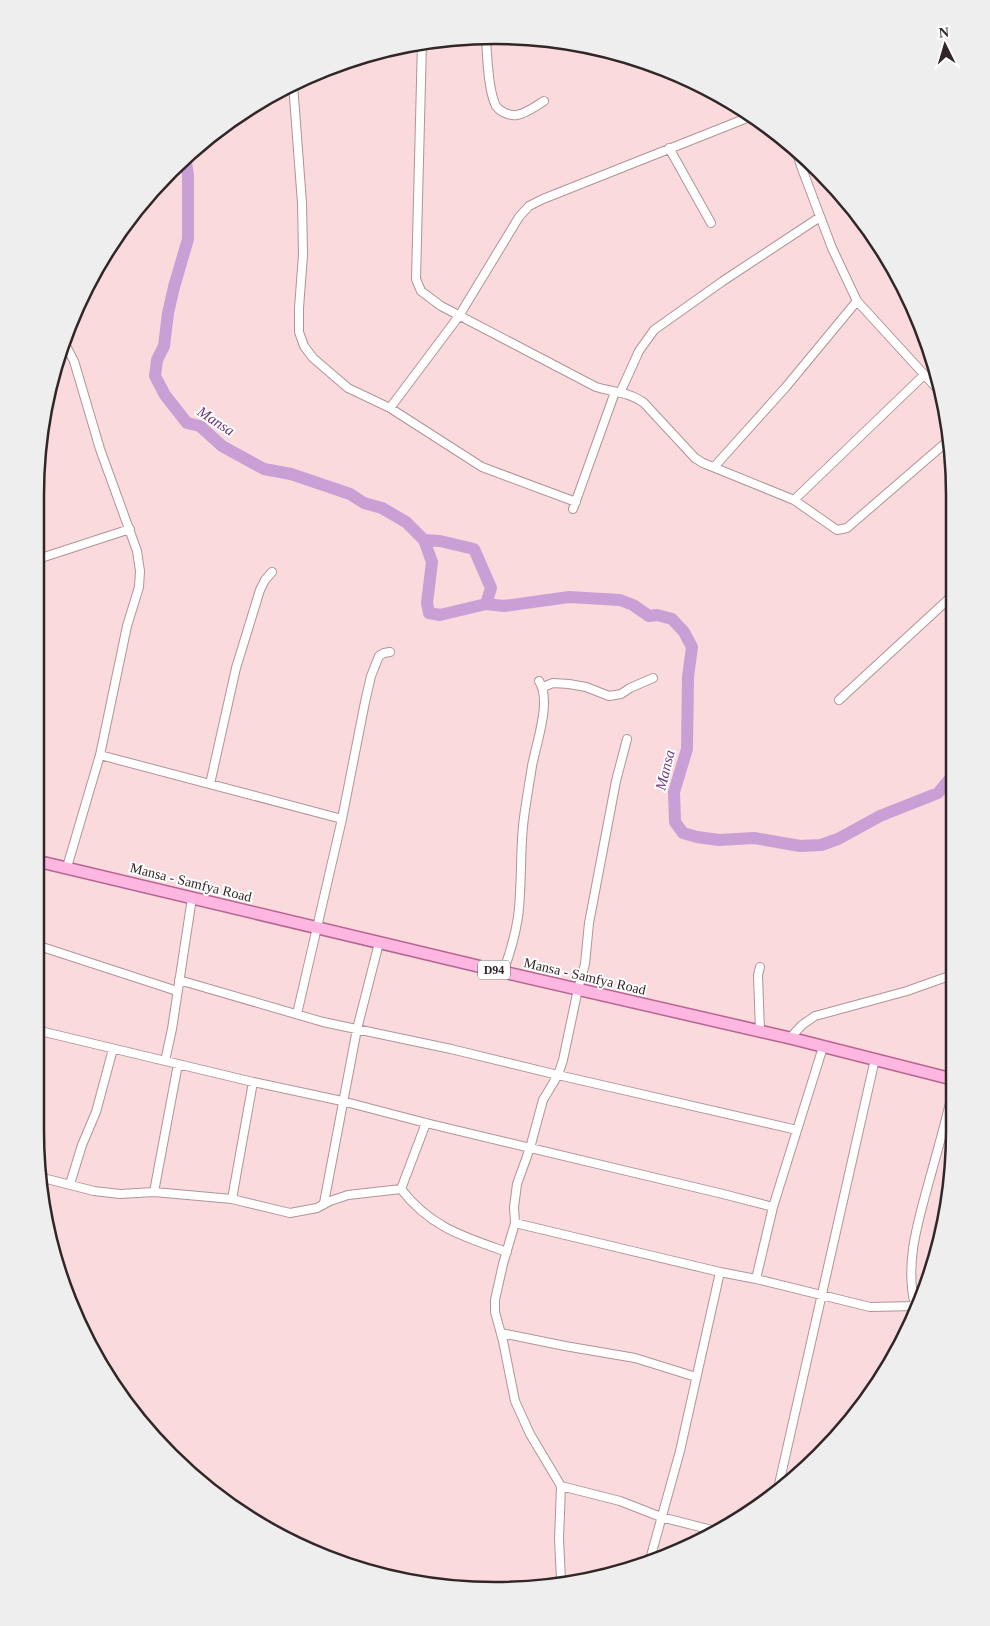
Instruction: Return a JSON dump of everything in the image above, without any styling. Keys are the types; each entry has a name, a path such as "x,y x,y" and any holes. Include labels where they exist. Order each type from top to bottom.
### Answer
{"main road":[{"name":"Mansa - Samfya Road","path":"44,863 790,1038 946,1077"}],"street":[{"path":"487,44 492,93 497,107 503,112 515,115 527,111 544,101"},
{"path":"422,50 416,279 421,291 441,306 459,316 596,386 631,395 644,402 695,458 794,500 837,530 847,528 943,446"},
{"path":"293,91 303,255 299,332 304,346 313,358 348,388 390,408 482,467 574,505 617,392 639,351 654,330 723,281 820,217"},
{"path":"390,408 459,316 519,217 530,206 543,199 744,119"},
{"path":"669,148 711,223"},
{"path":"800,163 832,248 857,301 932,384"},
{"path":"714,467 785,388 857,301"},
{"path":"67,867 100,755 127,626 139,587 140,571 137,551 130,529 100,449 74,361 68,350"},
{"path":"794,500 924,375"},
{"path":"44,557 130,529"},
{"path":"210,784 241,650 260,590 272,572"},
{"path":"839,700 946,602"},
{"path":"297,1014 342,819 364,702 379,656 390,652"},
{"path":"504,972 518,916 523,827 534,758 542,724 541,684 569,684 586,687 609,696 621,694 653,678"},
{"path":"561,1577 560,1486 518,1412 514,1401 501,1332 495,1312 495,1300 515,1223 514,1207 517,1184 530,1148 543,1100 558,1075 563,1060 585,964 589,923 616,781 627,739"},
{"path":"100,755 342,819"},
{"path":"165,1062 192,898"},
{"path":"324,1203 357,1029 380,943"},
{"path":"44,948 177,991"},
{"path":"760,967 758,975 760,1032"},
{"path":"790,1038 802,1025 815,1016 907,991 946,977"},
{"path":"179,980 323,1022 451,1049 797,1130"},
{"path":"44,1032 165,1062 342,1101 773,1207"},
{"path":"756,1279 773,1207 823,1047"},
{"path":"70,1184 82,1145 96,1112 113,1049"},
{"path":"780,1481 875,1059"},
{"path":"154,1192 178,1064"},
{"path":"232,1199 254,1082"},
{"path":"914,1298 911,1290 911,1258 917,1226 946,1121"},
{"path":"401,1189 426,1123"},
{"path":"47,1179 94,1191 120,1194 154,1192 232,1199 290,1213 317,1208 324,1203 348,1194 401,1189"},
{"path":"401,1189 408,1199 438,1223 457,1234 507,1252"},
{"path":"515,1223 870,1307 911,1307"},
{"path":"652,1554 680,1450 720,1272"},
{"path":"501,1332 565,1346 620,1355 696,1377"},
{"path":"560,1486 708,1529"}],"waterway":[{"name":"Mansa","path":"187,166 188,239 174,287 168,313 164,346 157,360 155,376 165,395 187,423 200,426 222,446 264,469 291,474 350,494 364,503 382,508 406,522 424,540 432,562 427,603 429,613 440,615 486,604 504,606 569,597 620,600 633,605 649,616 657,615 672,619 684,632 692,647 688,677 687,749 674,792 675,822 683,833 719,840 754,838 800,846 821,845 838,839 880,816 938,793 946,783"},
{"name":"Mansa","path":"424,540 440,541 474,549 491,588 486,604"}]}
